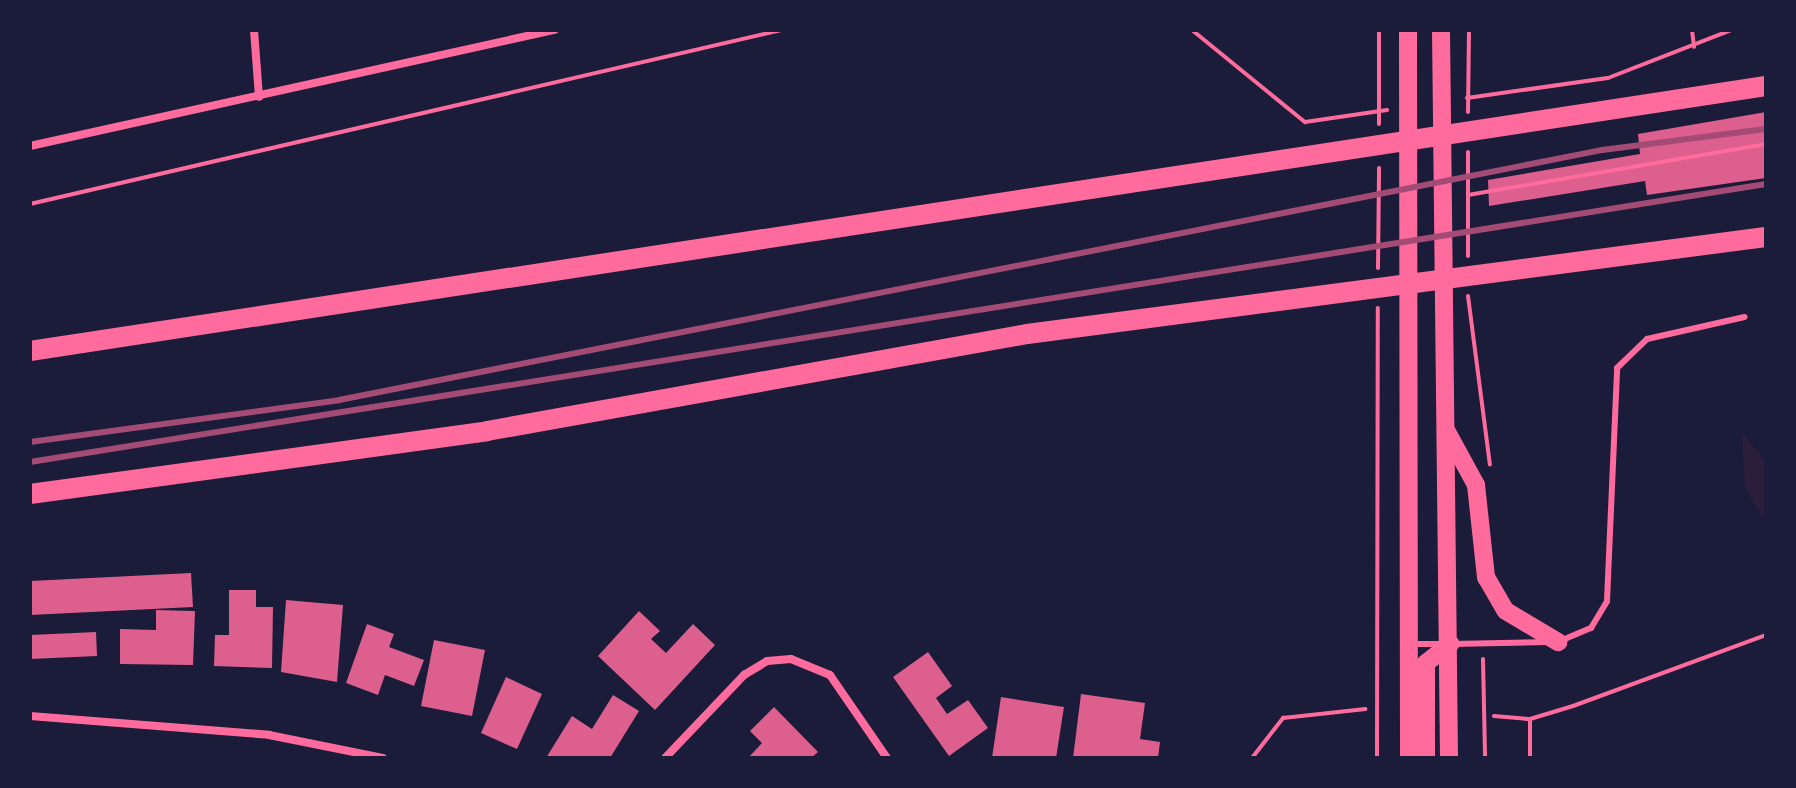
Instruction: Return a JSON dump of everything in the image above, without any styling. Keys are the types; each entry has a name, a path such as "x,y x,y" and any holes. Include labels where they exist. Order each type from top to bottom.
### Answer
{"highway":[{"path":"30,351 1766,86"},
{"path":"30,494 473,433 1027,334 1766,237"}],"main road":[{"path":"1408,30 1409,758"},
{"path":"1441,30 1439,322 1450,644 1449,758"},
{"path":"1443,424 1476,485 1486,577 1506,611 1558,642"},
{"path":"1426,758 1426,663 1450,644"}],"street":[{"path":"254,30 259,97"},
{"path":"30,146 554,30"},
{"path":"665,758 744,675 767,661 791,659 830,675 887,758"},
{"path":"30,716 269,735 383,758"}],"lane":[{"path":"1408,644 1558,642 1591,628 1607,601 1610,409 1617,368 1647,339 1745,317"}],"path":[{"path":"30,204 781,30"},
{"path":"1379,30 1379,133"},
{"path":"1468,119 1469,30"},
{"path":"1692,30 1694,47"},
{"path":"1468,135 1468,271"},
{"path":"1468,195 1766,144"},
{"path":"1378,285 1379,164"},
{"path":"1468,286 1468,316 1491,477"},
{"path":"1377,758 1378,300"},
{"path":"1494,716 1530,719 1766,635"},
{"path":"1482,644 1485,758"},
{"path":"1252,758 1283,718 1366,709"},
{"path":"1530,719 1530,758"}],"shaded area":[{"path":"1742,432 1766,462 1766,522 1745,488"}],"building":[{"path":"1766,112 1766,178 1647,195 1645,181 1489,206 1488,180 1640,154 1638,134"},
{"path":"191,573 193,607 30,615 30,581"},
{"path":"229,590 256,590 256,607 273,607 272,668 214,666 215,635 229,635"},
{"path":"286,600 343,605 337,682 281,672"},
{"path":"156,610 195,611 193,665 120,664 120,629 156,630"},
{"path":"639,611 660,631 651,639 666,653 693,624 715,645 655,710 598,656"},
{"path":"367,624 394,634 389,647 424,660 414,686 385,675 378,695 346,683"},
{"path":"96,632 97,656 30,659 30,635"},
{"path":"434,640 485,650 472,716 421,706"},
{"path":"928,652 952,686 936,698 947,714 968,700 988,728 949,756 893,677"},
{"path":"506,677 542,694 517,749 481,733"},
{"path":"1081,694 1145,703 1140,739 1160,742 1158,758 1073,758"},
{"path":"613,695 639,711 610,758 546,758 572,716 592,729"},
{"path":"1001,697 1064,707 1056,758 992,758"},
{"path":"774,707 818,752 811,758 748,758 762,743 750,731"}],"railway":[{"path":"30,442 339,400 1602,150 1766,129"},
{"path":"30,462 1766,184"}]}
